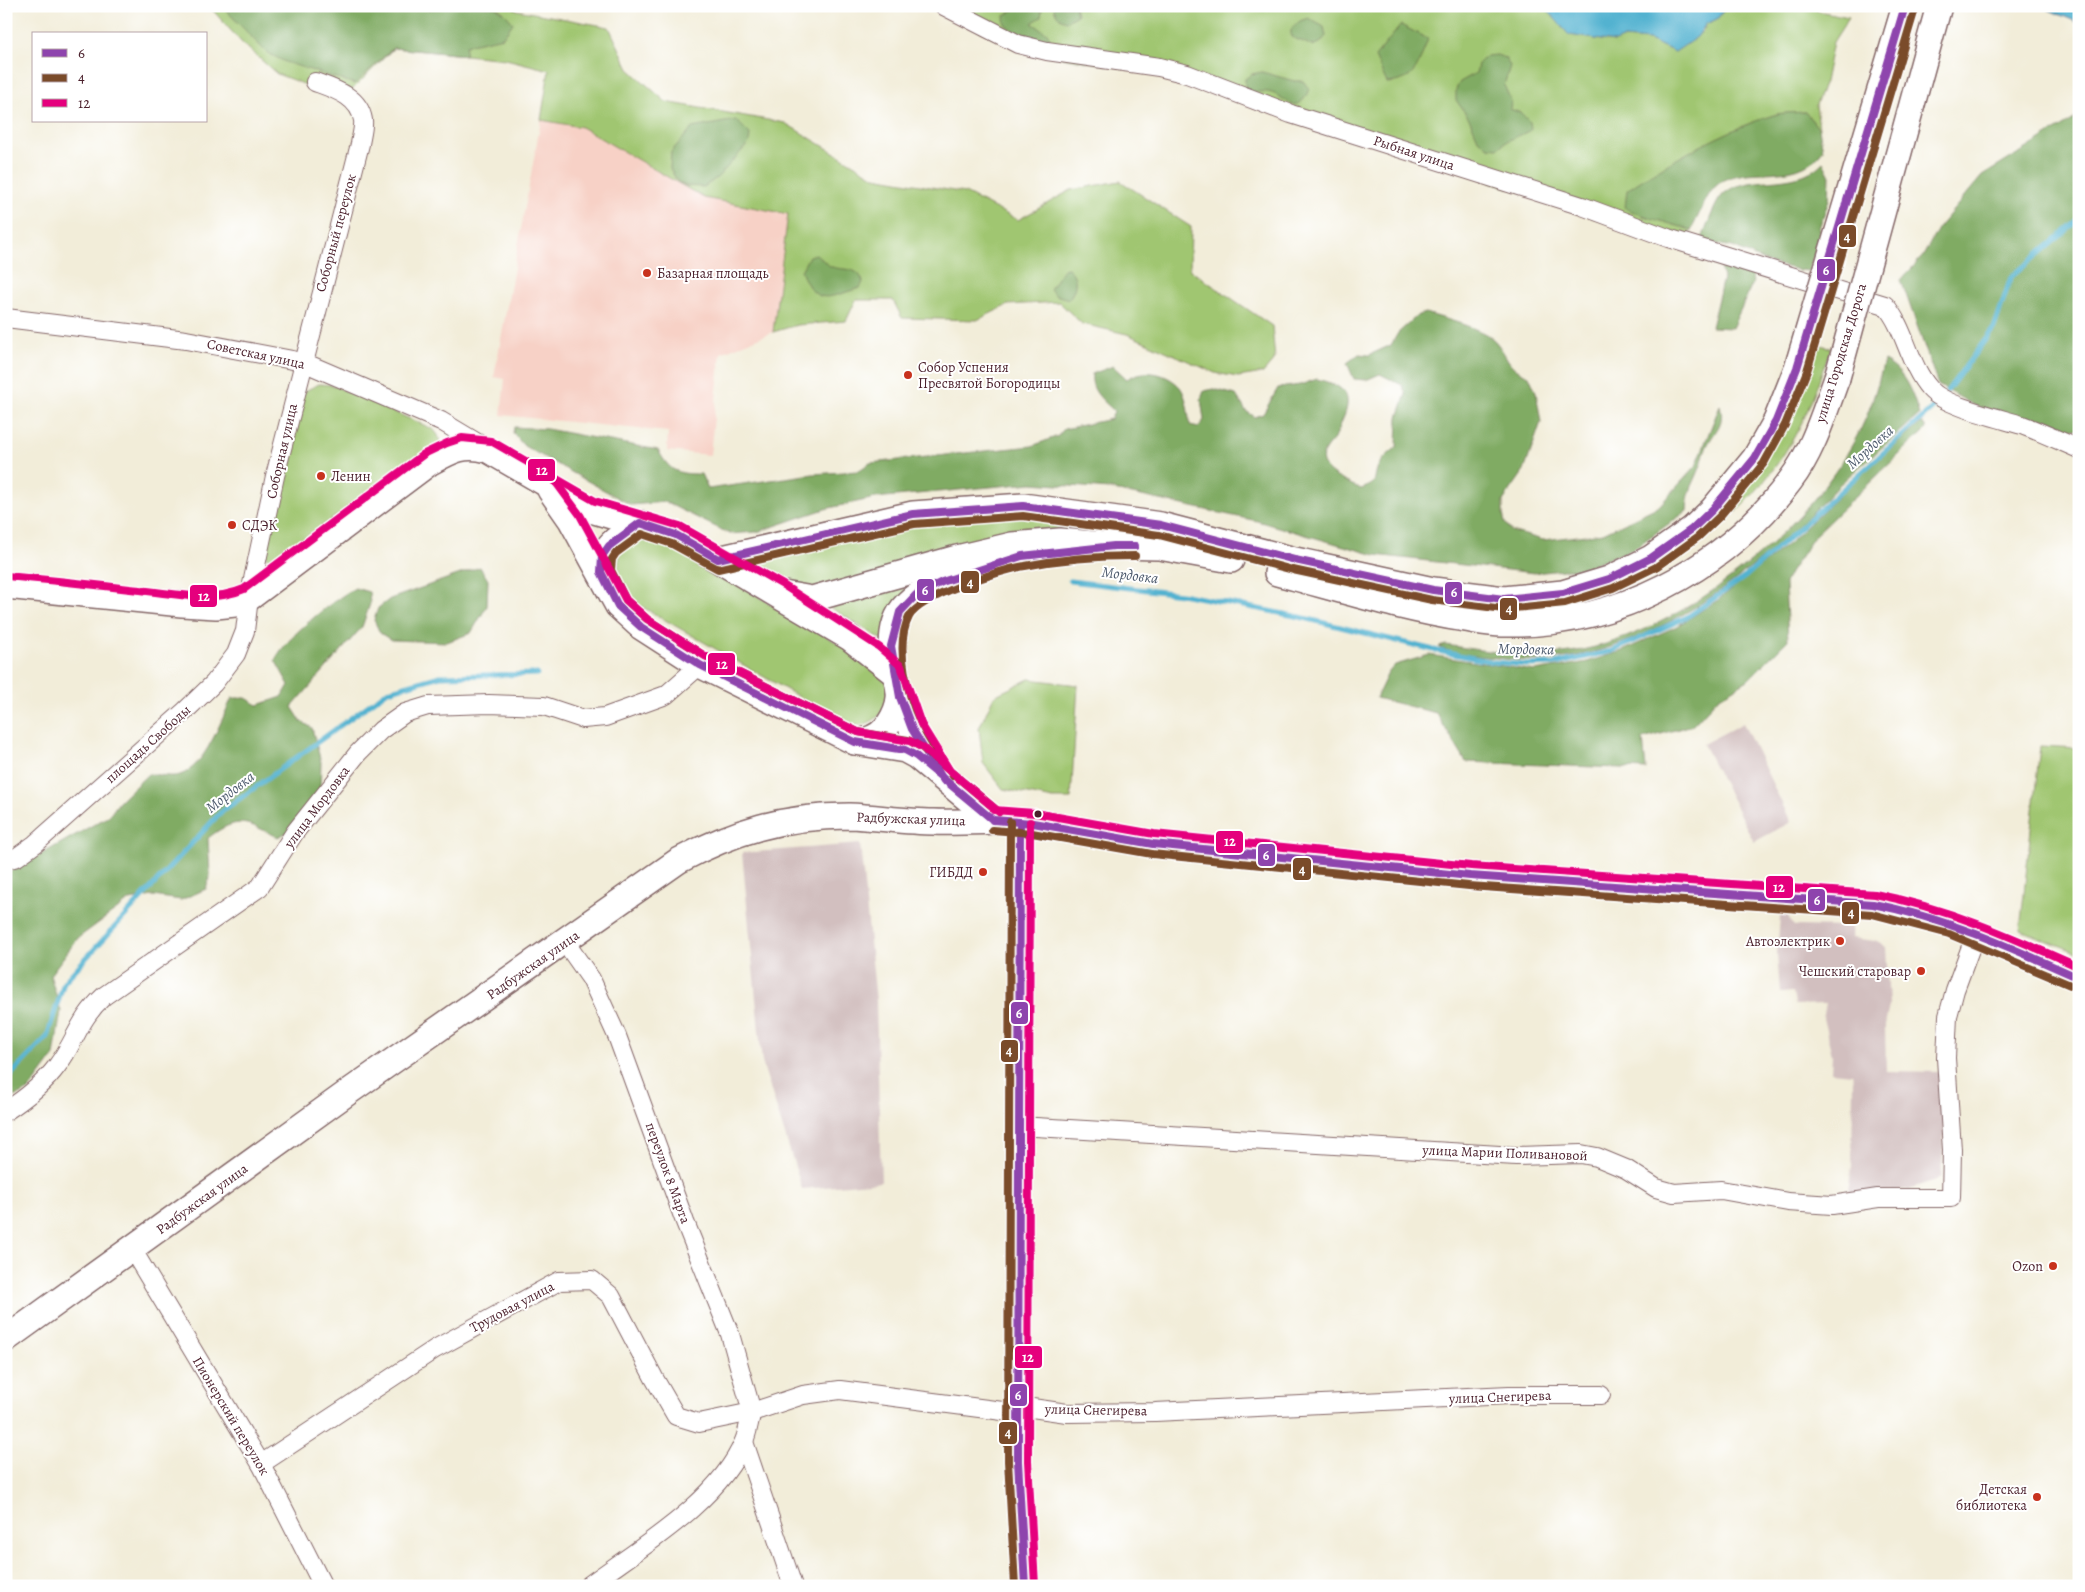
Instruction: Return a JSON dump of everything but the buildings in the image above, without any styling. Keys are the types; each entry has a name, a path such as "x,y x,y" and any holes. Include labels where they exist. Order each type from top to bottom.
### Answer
{"main road":[{"path":"718,559 914,514 1023,506 1162,525 1295,560 1433,590 1504,598 1563,593 1609,579 1651,558 1692,529 1712,509 1755,458 1776,421 1797,368 1905,6"},
{"name":"улица Городская Дорога","path":"778,593 812,599 957,558 1012,545 1060,541 1114,546 1159,547 1216,556 1431,614 1502,624 1566,620 1617,607 1664,587 1718,554 1759,518 1791,480 1815,437 1837,378 1939,6"},
{"path":"6,586 182,604 216,606 235,604 250,598 429,463 455,450 472,446 488,450"},
{"name":"улица Городская Дорога","path":"488,450 591,510 676,534 778,593 850,638 894,673"},
{"name":"улица Городская Дорога","path":"546,484 571,520 618,606 641,627 700,666 855,742 905,750 916,756 993,820"},
{"path":"601,572 602,556 608,546 640,523"},
{"name":"улица Городская Дорога","path":"942,778 912,729 900,697 894,673 891,646 893,631 900,612 916,595 942,582 1022,556 1114,546"},
{"path":"855,742 875,737 897,710 900,697"},
{"name":"Радбужская улица","path":"6,1340 347,1093 678,861 709,845 740,832 779,822 811,817 850,816 933,822 993,820 1020,822"}],"street":[{"name":"Рыбная улица","path":"944,6 1018,44 1047,51 1160,67 1187,74 1291,114 1582,206 1668,238 1885,305 1902,331 1917,371 1931,391 1964,408 2024,426 2079,449"},
{"name":"Соборный переулок","path":"303,362 360,144 363,120 356,104 344,94 315,82"},
{"name":"Советская улица","path":"6,318 186,340 303,362 441,421 488,450"},
{"name":"Соборная улица","path":"250,598 275,476 303,362"},
{"name":"площадь Свободы","path":"6,860 17,857 35,844 214,683 236,654 245,631 250,598"},
{"name":"улица Мордовка","path":"6,1112 43,1083 59,1064 90,1009 104,996 260,887 295,832 358,753 381,730 405,713 428,706 479,704 544,706 583,719 605,717 666,695 700,666"},
{"name":"Радбужская улица","path":"1020,822 1153,844 1470,876 1873,904 1924,914 1976,933 2079,978"},
{"path":"1020,822 1018,1413 1021,1534 1025,1586"},
{"name":"улица Марии Поливановой","path":"1019,1126 1516,1156 1581,1154 1613,1163 1649,1184 1674,1193 1722,1190 1788,1202 1832,1205 1878,1198 1951,1198 1952,1150 1946,1058 1948,1016 1954,990 1976,933"},
{"name":"переулок 8 Марта","path":"565,942 591,979 617,1036 685,1222 730,1334 752,1412"},
{"name":"Пионерский переулок","path":"132,1249 261,1464 324,1586"},
{"name":"Трудовая улица","path":"261,1464 434,1349 559,1281 592,1280 611,1296 676,1416 699,1424 752,1412"},
{"name":"улица Снегирева","path":"752,1412 803,1395 840,1390 1018,1413 1032,1408 1068,1412 1155,1412 1525,1395 1600,1395"},
{"path":"588,1586 693,1509 727,1471 744,1442 752,1412"},
{"path":"744,1442 793,1586"}],"shaded area":[{"name":"Базарная площадь","path":"541,120 581,127 704,198 789,214 773,332 721,353 710,455 667,451 668,432 501,415 505,379 494,377"},
{"path":"1743,723 1791,822 1754,842 1703,744"},
{"path":"860,844 876,1000 881,1182 802,1189 762,1062 742,853"},
{"path":"1781,905 1794,926 1851,927 1852,938 1875,941 1886,947 1889,1005 1885,1026 1886,1071 1941,1072 1945,1121 1941,1178 1909,1189 1847,1197 1852,1166 1853,1074 1831,1072 1832,1055 1823,1018 1826,1004 1795,1005 1793,992 1780,993 1777,953"}],"green space":[{"path":"475,5 499,9 513,23 503,37 466,45 465,55 393,48 355,84 285,62 266,52 222,6 425,6 428,10"},
{"path":"209,6 511,6 517,10 609,27 629,69 666,102 785,123 875,177 965,193 1018,220 1071,190 1120,181 1191,227 1190,270 1272,326 1275,359 1263,373 1238,377 1215,373 1127,334 1082,324 1059,302 1008,305 977,320 902,318 893,300 856,300 846,321 797,325 773,332 788,214 704,198 581,127 541,120 549,70 506,59 394,48 343,99 277,74 242,43"},
{"path":"933,6 1544,6 1570,35 1614,42 1624,38 1649,40 1675,52 1703,31 1706,24 1717,19 1727,6 1816,6 1818,11 1849,17 1833,42 1825,82 1816,105 1819,129 1805,112 1777,114 1743,126 1676,160 1641,216 1656,218 1691,230 1685,248 1190,80 1016,49"},
{"path":"1018,6 1040,6 1042,10 1041,17 1032,23 1047,33 1050,38 1046,44 1027,44 1005,24 1004,17"},
{"path":"1054,6 1075,6 1077,15 1067,21 1064,20 1056,14"},
{"path":"1308,18 1324,27 1326,36 1320,43 1313,46 1291,37 1291,29 1300,21"},
{"path":"1401,25 1428,39 1419,63 1411,75 1397,82 1387,83 1375,57"},
{"path":"1497,55 1505,58 1510,66 1504,85 1511,101 1510,109 1521,113 1530,122 1531,130 1505,142 1498,148 1488,147 1478,139 1470,120 1456,100 1456,89 1460,82 1476,73 1478,64 1486,56"},
{"path":"1262,72 1294,81 1303,81 1309,89 1305,98 1296,104 1268,92 1254,92 1245,88 1245,79 1252,74"},
{"path":"1805,112 1819,129 1823,150 1811,162 1797,169 1783,172 1738,175 1724,180 1710,193 1691,230 1649,218 1625,208 1627,190 1698,147 1738,128 1774,115"},
{"path":"2079,116 2079,429 2059,430 1977,407 1938,385 1901,280 1923,256 1939,227 1982,176"},
{"path":"736,120 750,134 749,143 718,177 704,187 686,186 678,182 670,169 671,152 692,128"},
{"path":"1823,162 1830,176 1829,200 1819,228 1820,235 1809,271 1766,262 1733,247 1701,241 1717,203 1729,190 1755,182 1798,176 1812,171"},
{"path":"816,254 832,267 858,273 863,282 860,288 824,297 812,291 801,271 809,256"},
{"path":"1728,260 1751,270 1753,283 1732,328 1711,327 1723,278 1720,267"},
{"path":"1068,268 1075,279 1073,291 1069,299 1055,295 1050,289 1063,269"},
{"path":"1426,313 1473,328 1489,336 1500,347 1516,369 1529,376 1536,392 1541,422 1524,471 1503,501 1505,523 1511,531 1543,540 1603,533 1659,506 1696,466 1720,405 1721,421 1705,450 1689,494 1687,511 1633,549 1583,568 1534,573 1375,555 1257,521 1109,489 1032,483 875,498 825,509 757,532 730,534 665,502 631,505 524,446 513,433 514,427 547,429 658,450 666,463 675,470 701,474 708,489 813,474 858,471 870,463 1032,446 1058,436 1064,429 1111,419 1114,411 1101,399 1095,390 1092,374 1113,366 1127,379 1140,373 1154,373 1174,382 1180,387 1184,395 1190,425 1199,427 1204,420 1201,399 1204,391 1214,389 1236,395 1246,411 1255,417 1263,414 1278,388 1300,385 1317,379 1340,388 1347,397 1346,411 1334,439 1324,453 1323,463 1329,472 1361,489 1372,483 1380,463 1397,447 1398,417 1406,394 1402,385 1380,374 1366,380 1354,379 1347,363 1359,354 1369,355 1391,345 1398,333 1418,315"},
{"path":"1814,343 1831,348 1803,420 1771,473 1718,529 1676,559 1637,579 1608,590 1699,534"},
{"path":"1884,361 1903,377 1911,391 1919,415 1839,485 1777,546 1716,593 1683,614 1648,632 1612,647 1575,656 1537,660 1498,658 1460,654 1439,647 1446,645 1519,654 1563,653 1605,644 1648,628 1691,605 1732,576 1771,544 1805,509 1835,473 1866,418"},
{"path":"319,384 332,385 433,429 438,435 440,442 432,451 276,557 269,559 265,556 297,403 305,391"},
{"path":"1923,423 1926,429 1815,535 1790,573 1785,583 1788,640 1748,680 1718,698 1693,725 1643,739 1646,769 1466,762 1436,713 1376,698 1388,673 1395,665 1429,655 1535,671 1587,662 1622,651 1677,626 1718,600 1789,543 1869,467"},
{"path":"991,514 1132,530 1079,531 828,588 793,587 751,564 883,529"},
{"path":"655,536 877,666 886,679 889,689 889,698 881,714 867,723 848,725 632,601 624,590 620,579 619,559 623,550 630,544"},
{"path":"480,567 488,580 487,606 471,633 447,642 391,640 380,633 374,620 378,608 390,599"},
{"path":"923,576 884,641 828,606"},
{"path":"355,588 369,592 370,604 362,627 292,707 301,721 312,728 321,762 320,792 290,831 278,837 242,823 227,826 208,838 210,874 206,889 181,900 153,896 130,900 78,938 50,975 61,1011 54,1056 29,1090 6,1101 6,874 109,816 119,802 148,774 176,776 189,770 205,753 232,698 246,698 258,705 282,697 289,685 275,660 281,651 299,630 335,601"},
{"path":"1029,679 1078,685 1071,799 1053,799 1003,789 983,763 979,728 994,696"},
{"path":"2040,746 2079,748 2079,953 2020,930"}],"water":[{"path":"1544,6 1727,6 1717,19 1706,24 1697,37 1675,52 1649,40 1624,38 1615,42 1569,35"},
{"path":"2040,6 2079,6 2079,23"}],"waterway":[{"name":"Мордовка","path":"1947,391 1994,328 2011,277 2079,220"},
{"name":"Мордовка","path":"1070,581 1181,594 1300,617 1438,651 1494,662 1527,665 1555,664 1612,651 1687,617 1745,577 1933,408"},
{"name":"Мордовка","path":"6,1080 47,1037 64,982 220,813 388,691 440,676 537,674"}],"transit line":[{"name":"6","path":"993,820 916,756 905,750 855,742 700,665 641,627 618,606 601,572 602,556 609,546 640,523 676,535 718,559 913,514 1023,506 1161,525 1295,560 1433,590 1504,599 1563,593 1609,579 1651,558 1692,529 1713,509 1755,458 1776,421 1797,368 1905,6"},
{"name":"4","path":"999,812 921,747 908,740 858,732 705,656 647,619 626,600 611,570 612,559 616,553 642,534 672,544 718,569 914,524 1023,516 1159,535 1293,570 1432,600 1504,609 1565,603 1613,588 1656,567 1698,537 1720,516 1764,463 1785,425 1807,371 1915,9"},
{"name":"12","path":"7,576 187,596 217,596 231,593 244,589 424,454 462,438 491,441 595,501 680,526 783,585 879,647 901,666 921,724 950,771 999,812"},
{"name":"12","path":"552,477 580,515 626,600 647,619 705,656 858,732 910,741 923,748 953,774"},
{"name":"6","path":"944,781 912,729 900,697 891,646 900,612 916,595 942,582 1022,556 1114,546 1135,546"},
{"name":"4","path":"953,776 924,731 912,700 904,671 903,656 903,642 909,617 916,609 944,593 981,578 1014,568 1094,557 1135,556"},
{"name":"12","path":"994,810 1035,813 1154,834 1471,866 1875,894 1954,915 2004,934 2079,967"},
{"name":"6","path":"993,820 1033,823 1153,844 1470,876 1873,904 1927,917 1953,926 2004,945 2079,978"},
{"name":"4","path":"1010,822 1008,1461 1015,1586"},
{"name":"6","path":"1020,822 1018,1461 1025,1586"},
{"name":"12","path":"1030,822 1028,1461 1035,1585"},
{"name":"4","path":"992,830 1032,833 1152,854 1469,886 1872,914 1949,934 2075,987"}],"place":[{"name":"Базарная площадь","path":"647,273"},
{"name":"Собор Успения Пресвятой Богородицы","path":"908,375"},
{"name":"Ленин","path":"321,476"},
{"name":"СДЭК","path":"232,525"},
{"name":"ГИБДД","path":"983,872"},
{"name":"Автоэлектрик","path":"1840,941"},
{"name":"Чешский старовар","path":"1921,971"},
{"name":"Ozon","path":"2053,1266"},
{"name":"Детская библиотека","path":"2037,1497"}]}
